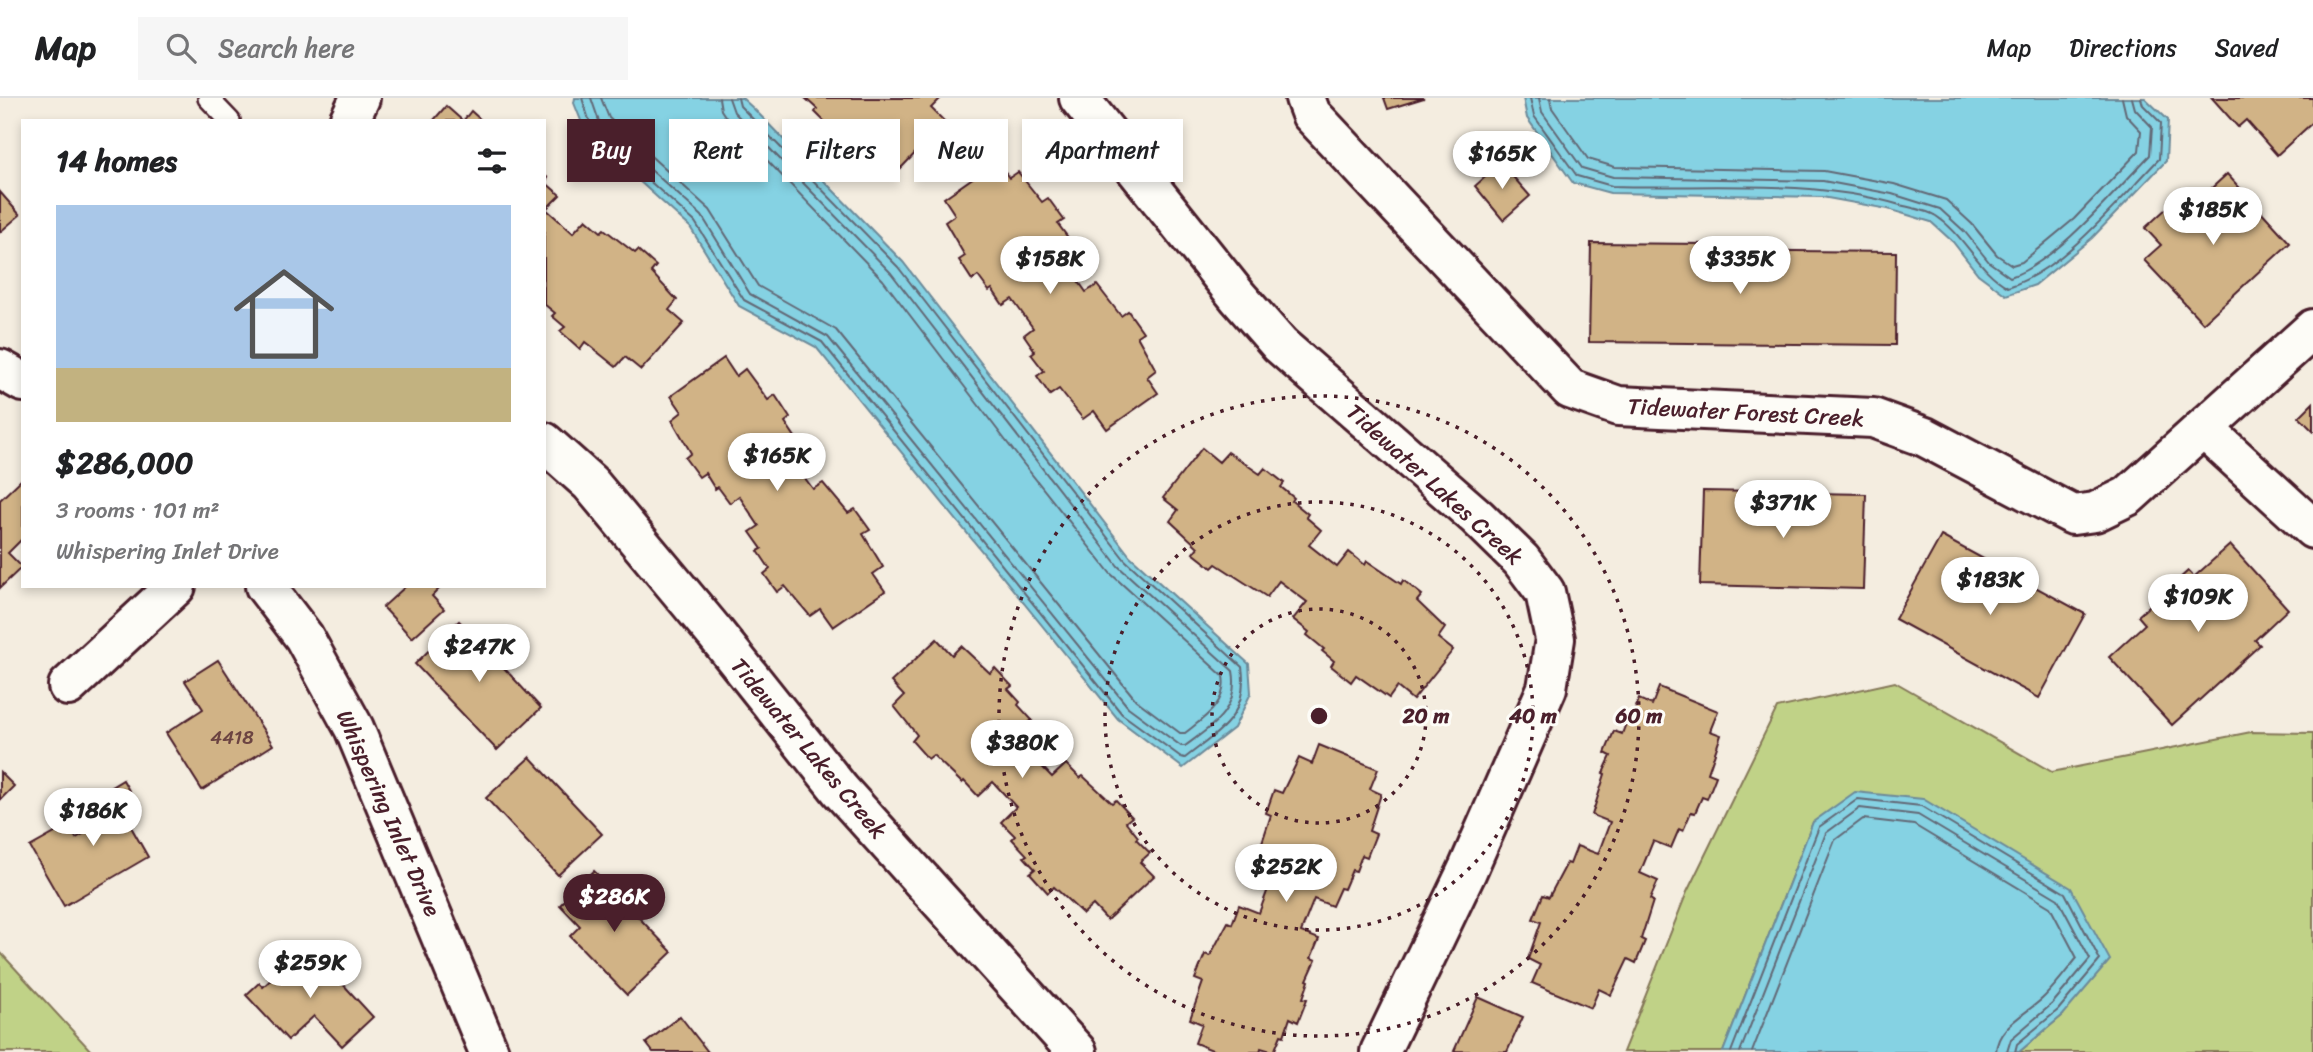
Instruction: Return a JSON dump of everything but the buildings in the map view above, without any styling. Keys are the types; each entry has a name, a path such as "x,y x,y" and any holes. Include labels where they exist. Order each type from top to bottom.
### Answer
{"street":[{"path":"350,119 360,98"},
{"name":"Tidewater Lakes Creek","path":"1079,98 1238,297 1280,345 1477,517 1521,560 1545,592 1555,639 1547,688 1467,871 1380,1052"},
{"name":"Tidewater Forest Creek","path":"1305,98 1311,114 1570,388 1618,406 1873,418 1925,437 2073,514 2095,512 2128,496 2313,329"},
{"path":"0,369 21,381"},
{"path":"2204,429 2313,528"},
{"name":"Tidewater Lakes Creek","path":"546,444 590,483 715,633 840,790 1077,1052"},
{"path":"68,686 174,588"},
{"name":"Whispering Inlet Drive","path":"267,588 304,636 354,728 489,1052"}],"lane":[{"path":"208,98 228,119"}],"green space":[{"path":"1895,682 2052,772 2251,732 2313,733 2313,1052 2019,1052 2063,1015 1813,822 1723,1052 1623,1052 1687,892 1777,708"},
{"path":"0,952 92,1052 0,1052"}],"water":[{"path":"575,98 742,98 754,109 764,119 669,119 669,182 768,182 768,123 782,138 782,182 825,182 903,262 1130,556 1249,664 1251,693 1234,728 1183,768 1118,719 816,347 739,306 690,227 640,182 655,182 655,119 580,119 574,103"},
{"path":"1523,98 2145,98 2168,120 2166,161 2092,238 2035,285 2006,295 1978,274 1953,242 1931,222 1888,209 1822,197 1610,193 1573,183 1527,118"},
{"path":"1855,792 1923,799 2071,888 2110,960 2063,1015 2019,1052 1723,1052 1813,822"}]}
